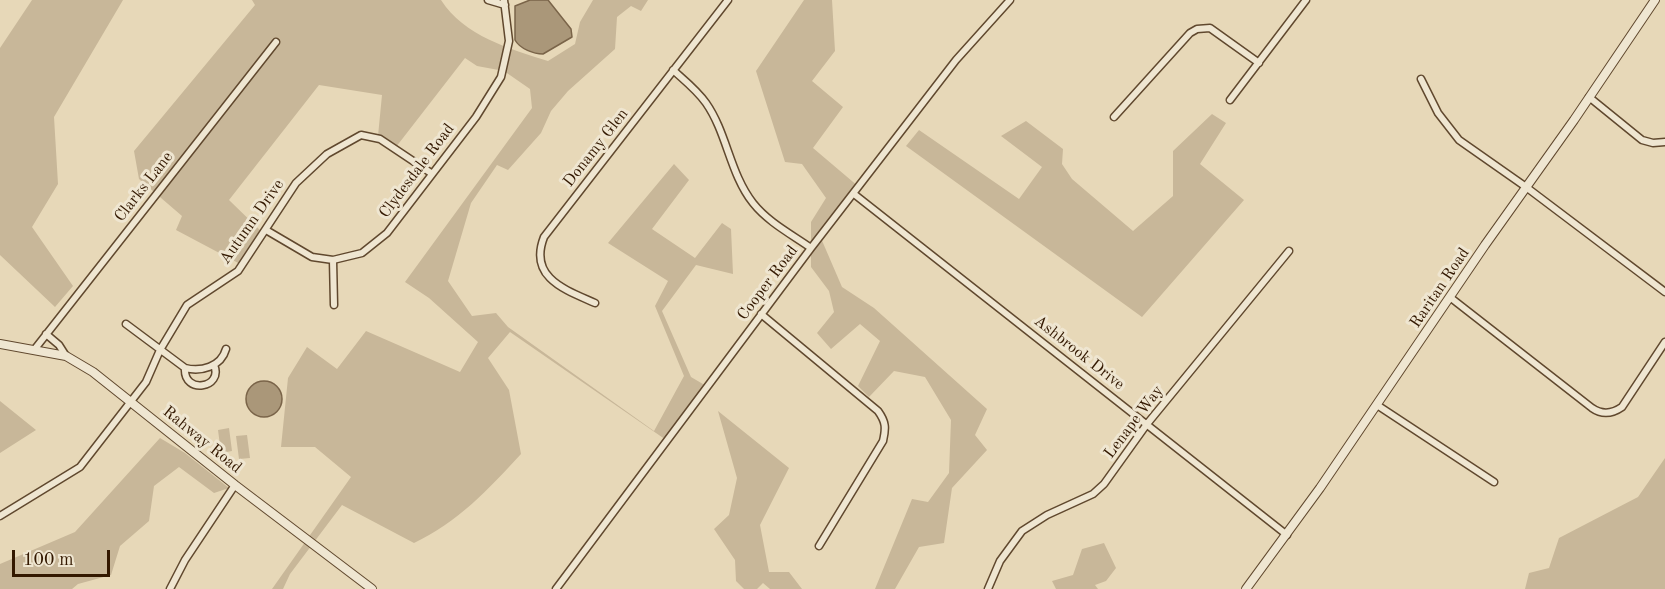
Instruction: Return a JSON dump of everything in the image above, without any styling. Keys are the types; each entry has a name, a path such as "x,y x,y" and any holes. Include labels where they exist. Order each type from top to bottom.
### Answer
{"street":[{"path":"488,0 504,3"},
{"name":"Donamy Glen","path":"595,303 564,289 547,275 541,257 543,241 549,230 728,0"},
{"name":"Cooper Road","path":"556,589 761,314 957,60 1010,0"},
{"path":"1230,100 1306,0"},
{"name":"Raritan Road","path":"1246,589 1287,535 1655,0"},
{"name":"Clydesdale Road","path":"266,230 312,256 333,260 362,253 387,233 476,117 501,78 509,41 504,3"},
{"path":"1114,117 1190,33 1197,29 1210,28 1259,63"},
{"name":"Clarks Lane","path":"34,350 276,42"},
{"path":"673,70 706,103 742,186 751,201 764,216 812,248"},
{"path":"1421,79 1438,113 1459,140 1526,187 1665,292"},
{"path":"1589,97 1641,140 1653,143 1665,142"},
{"name":"Autumn Drive","path":"0,516 80,467 133,402 146,382 160,350 188,305 238,271 296,183 327,154 361,135 380,140 431,173"},
{"name":"Ashbrook Drive","path":"854,194 1287,535"},
{"name":"Lenape Way","path":"988,589 1000,561 1022,531 1047,515 1093,494 1104,484 1147,424 1289,251"},
{"path":"333,260 334,305"},
{"path":"1451,298 1592,408 1602,413 1612,412 1622,407 1665,342"},
{"path":"761,314 878,411 884,419 886,428 882,441 819,546"},
{"path":"126,324 185,368 202,369 214,365 224,356 226,349"},
{"path":"45,334 59,345 66,356"},
{"name":"Rahway Road","path":"0,344 66,356 93,372 235,485 372,589"},
{"path":"185,368 187,381 196,385 207,384 215,378 214,365"},
{"path":"1377,405 1494,482"},
{"path":"170,589 185,560 235,485"}],"shaded area":[{"path":"32,0 123,0 54,117 58,184 32,227 73,286 55,307 0,255 0,48"},
{"path":"252,0 441,0 462,23 489,40 548,61 575,44 580,22 593,0 648,0 641,11 631,6 617,17 615,49 568,91 551,111 541,133 508,170 497,165 471,203 448,281 472,316 496,313 508,327 654,431 684,376 655,306 668,281 608,243 674,164 689,180 652,229 695,258 722,223 731,229 733,274 696,265 662,311 691,377 708,387 669,442 510,332 488,358 509,390 521,454 509,467 458,515 430,535 414,543 342,505 290,574 283,589 272,589 351,477 315,447 281,447 288,378 307,347 337,369 366,331 460,372 478,342 429,298 405,282 532,108 530,89 504,71 477,66 465,58 396,147 378,136 382,95 319,85 229,200 263,233 242,265 176,230 182,216 139,179 134,151 255,5"},
{"path":"530,0 548,0 571,29 572,37 543,54 520,46 515,40 515,6"},
{"path":"804,0 832,0 835,51 812,81 843,107 813,148 859,187 820,236 842,287 874,308 987,409 975,435 987,450 952,488 944,543 919,547 895,589 875,589 912,499 928,502 949,473 951,420 925,377 894,371 869,397 858,386 880,341 860,324 831,349 817,333 834,312 829,291 811,267 811,222 826,198 802,164 785,162 756,71"},
{"path":"1212,114 1226,123 1200,164 1244,200 1142,317 906,146 919,130 1019,199 1042,167 1001,136 1026,121 1063,149 1062,164 1072,179 1133,231 1173,196 1173,151"},
{"path":"264,381 277,386 282,399 277,412 264,417 251,412 246,399 251,386"},
{"path":"0,401 36,430 0,453"},
{"path":"718,411 789,468 760,525 769,572 789,572 802,589 770,589 763,583 757,589 744,589 736,581 735,560 714,529 729,515 737,478"},
{"path":"229,428 232,451 221,453 218,430"},
{"path":"247,435 250,458 239,459 236,436"},
{"path":"160,438 185,453 229,488 214,493 179,467 154,486 149,521 120,546 111,575 78,584 72,589 0,589 0,564 75,532"},
{"path":"1665,458 1665,589 1525,589 1529,573 1549,568 1559,538 1638,497"},
{"path":"1104,543 1116,568 1106,581 1095,585 1098,589 1056,589 1052,581 1073,575 1082,549"}]}
